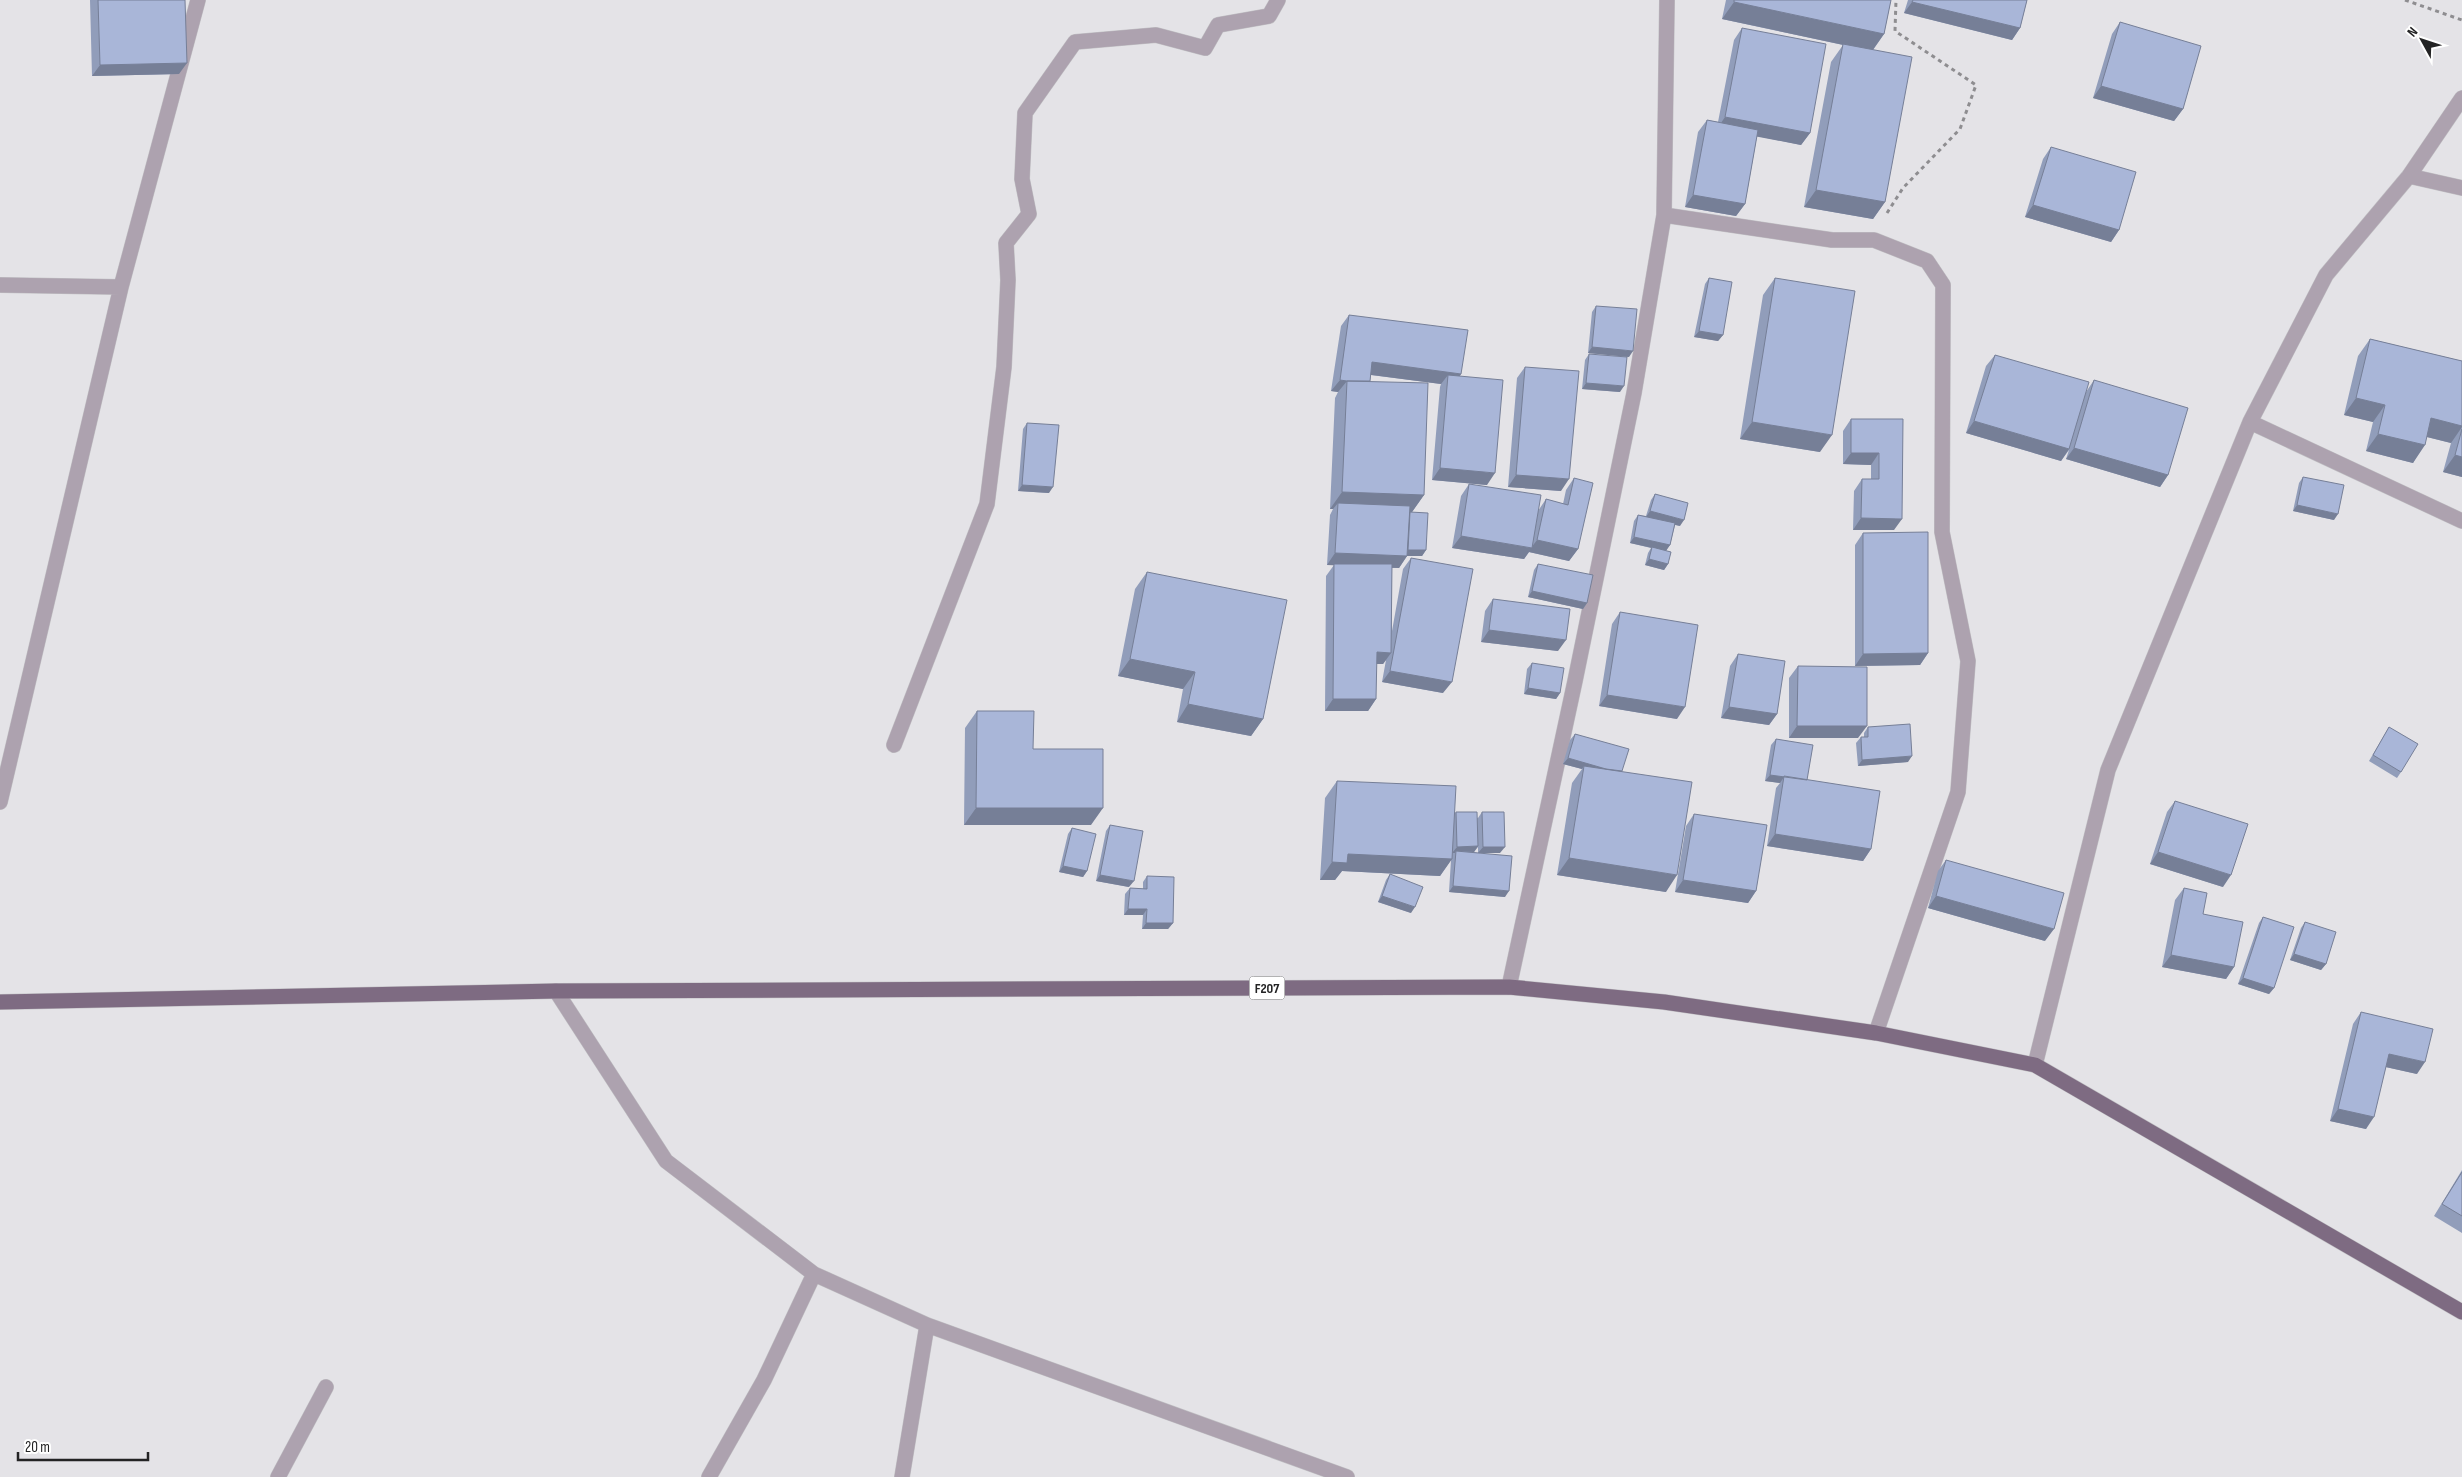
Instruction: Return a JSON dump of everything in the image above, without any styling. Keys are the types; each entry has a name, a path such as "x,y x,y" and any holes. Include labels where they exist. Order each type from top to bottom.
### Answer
{"main road":[{"name":"F207","path":"0,1002 556,990 1509,987 1664,1002 1876,1033 2035,1066 2462,1312"}],"street":[{"path":"0,802 121,287 198,0"},
{"path":"894,746 987,504 1004,367 1008,280 1006,243 1029,214 1022,179 1025,114 1075,42 1156,35 1205,48 1218,25 1269,16 1278,0"},
{"path":"1509,987 1576,682 1632,403 1664,215 1667,0"},
{"path":"2035,1066 2108,770 2250,422 2326,275 2409,176 2462,98"},
{"path":"2409,176 2462,188"},
{"path":"1664,215 1832,240 1874,240 1927,261 1943,285 1942,532 1968,661 1958,792 1912,921 1876,1033"},
{"path":"0,285 121,287"},
{"path":"2250,422 2462,521"},
{"path":"556,990 666,1161 814,1274 927,1325 1347,1477"},
{"path":"709,1477 764,1380 814,1274"},
{"path":"902,1477 927,1325"},
{"path":"278,1477 326,1387"}],"path":[{"path":"1874,240 1882,220 1903,188 1960,129 1976,85 1895,31 1896,0"},
{"path":"2405,0 2462,20"}],"building":[{"path":"98,0 185,0 187,63 100,65"},
{"path":"1734,0 1891,0 1884,34 1734,2"},
{"path":"1913,0 2027,0 2020,28 1912,2"},
{"path":"2120,22 2201,46 2183,109 2101,86"},
{"path":"1742,28 1826,44 1810,133 1725,117"},
{"path":"1843,44 1912,57 1885,202 1816,190"},
{"path":"1707,120 1758,130 1745,204 1693,195"},
{"path":"2051,147 2136,172 2119,230 2033,205"},
{"path":"1709,278 1732,282 1723,335 1699,331"},
{"path":"1775,278 1855,291 1832,435 1752,422"},
{"path":"1596,306 1637,309 1633,351 1592,347"},
{"path":"1349,315 1468,330 1461,374 1372,362 1370,381 1340,380"},
{"path":"2370,339 2462,361 2462,426 2431,418 2425,445 2378,434 2385,405 2356,398"},
{"path":"1589,354 1627,357 1624,386 1586,383"},
{"path":"1995,355 2089,382 2069,449 1974,421"},
{"path":"1525,367 1579,371 1569,479 1516,475"},
{"path":"1448,375 1503,380 1495,473 1440,468"},
{"path":"2094,380 2188,408 2168,475 2074,448"},
{"path":"1347,381 1428,383 1424,495 1342,492"},
{"path":"1851,419 1903,419 1902,519 1861,518 1862,479 1879,479 1879,453 1851,453"},
{"path":"1027,423 1059,425 1053,487 1022,485"},
{"path":"2462,429 2462,457 2455,455"},
{"path":"2303,477 2344,485 2338,514 2297,505"},
{"path":"1574,478 1593,483 1578,549 1537,540 1546,499 1568,505"},
{"path":"1469,484 1541,495 1532,548 1461,536"},
{"path":"1655,494 1688,503 1684,520 1650,511"},
{"path":"1338,503 1410,506 1407,556 1335,553"},
{"path":"1410,512 1428,513 1426,550 1408,550"},
{"path":"1638,515 1675,523 1670,545 1634,537"},
{"path":"1928,532 1928,653 1863,654 1863,533"},
{"path":"1652,547 1671,552 1668,564 1649,559"},
{"path":"1411,558 1473,569 1452,682 1390,671"},
{"path":"1334,564 1392,564 1391,653 1377,652 1376,699 1333,699"},
{"path":"1538,564 1593,575 1587,603 1532,591"},
{"path":"1147,572 1287,600 1263,719 1188,704 1195,672 1130,659"},
{"path":"1493,599 1570,609 1566,640 1489,630"},
{"path":"1620,612 1698,625 1685,707 1607,695"},
{"path":"1738,654 1785,661 1777,714 1729,707"},
{"path":"1532,663 1564,668 1560,693 1528,688"},
{"path":"1798,666 1867,667 1867,726 1797,726"},
{"path":"977,711 1034,711 1033,749 1103,749 1103,808 976,808"},
{"path":"1910,724 1912,756 1862,760 1861,737 1868,737 1868,727"},
{"path":"2389,727 2418,744 2401,772 2373,755"},
{"path":"1575,734 1629,749 1622,771 1606,769 1568,758"},
{"path":"1776,739 1813,745 1807,780 1770,775"},
{"path":"1584,766 1692,782 1677,875 1569,858"},
{"path":"1784,776 1880,791 1871,849 1775,834"},
{"path":"1337,781 1456,786 1452,859 1348,854 1347,863 1332,862"},
{"path":"2175,801 2248,824 2231,875 2158,852"},
{"path":"1456,812 1477,812 1478,846 1457,847"},
{"path":"1482,812 1504,812 1505,847 1483,847"},
{"path":"1694,814 1767,825 1756,891 1683,880"},
{"path":"1110,825 1143,831 1134,881 1100,875"},
{"path":"1072,828 1096,834 1087,871 1063,866"},
{"path":"1456,851 1512,856 1509,891 1453,886"},
{"path":"1946,860 2064,893 2054,929 1936,896"},
{"path":"1390,874 1423,887 1415,907 1382,896"},
{"path":"1147,876 1174,877 1173,923 1146,923 1147,909 1128,909 1130,888 1147,889"},
{"path":"2184,888 2207,893 2203,914 2243,922 2234,967 2171,955"},
{"path":"2263,917 2294,927 2274,988 2243,978"},
{"path":"2305,922 2336,932 2326,964 2294,954"},
{"path":"2361,1012 2433,1029 2425,1062 2389,1054 2374,1117 2338,1109"},
{"path":"2462,1172 2462,1216 2442,1204"}]}
